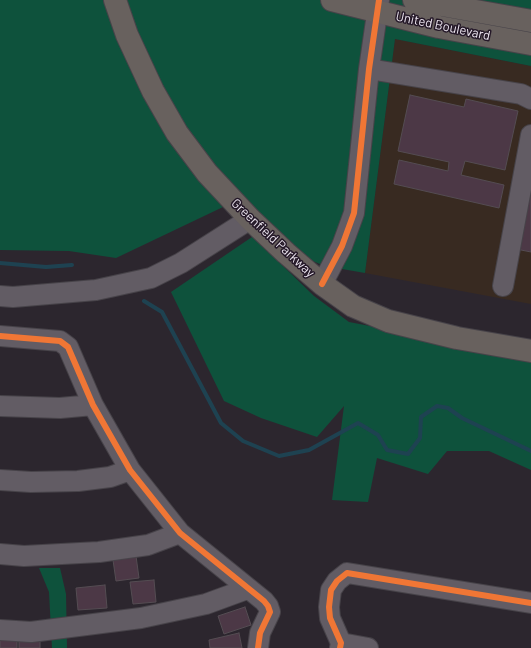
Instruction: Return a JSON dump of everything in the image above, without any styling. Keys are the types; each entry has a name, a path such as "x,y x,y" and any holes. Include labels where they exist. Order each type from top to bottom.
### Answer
{"main road":[{"name":"Greenfield Parkway","path":"115,0 130,42 153,91 177,133 207,174 250,219 322,284 353,306 388,321 457,338 531,351"},
{"name":"United Boulevard","path":"332,0 378,6 439,27 531,44"},
{"name":"United Boulevard","path":"414,0 531,21"}],"street":[{"path":"322,284 342,246 354,213 369,69 378,6"},
{"path":"369,69 521,94 531,99"},
{"path":"503,286 531,135"},
{"path":"0,296 13,297 96,290 151,278 181,263 250,219"},
{"path":"0,336 60,341 68,347 93,405 130,470 180,533 247,589 264,601 270,612 260,633 258,648"},
{"path":"0,406 53,408 93,405"},
{"path":"0,480 31,482 78,481 110,478 130,470"},
{"path":"0,554 24,556 98,552 148,545 180,533"},
{"path":"368,648 341,646 330,618 329,607 331,590 337,581 347,573 531,603"},
{"path":"0,630 31,632 141,618 206,604 247,589"}],"shaded area":[{"path":"395,39 531,66 531,304 365,273"}],"green space":[{"path":"0,0 531,0 531,66 395,39 365,273 325,266 253,237 314,296 349,322 531,357 531,470 489,451 447,451 428,474 377,458 368,502 332,500 344,406 317,437 261,418 224,401 171,292 252,237 223,207 116,258 69,251 0,250"},
{"path":"39,568 60,568 66,594 67,648 52,648 49,592"}],"building":[{"path":"410,95 464,107 466,99 518,111 505,170 465,161 461,175 504,185 499,208 394,184 399,160 448,171 449,162 398,151"},
{"path":"531,179 531,252 516,249"},
{"path":"136,556 139,578 116,581 113,560"},
{"path":"154,580 156,602 133,604 130,582"},
{"path":"105,585 107,608 78,610 76,588"},
{"path":"245,607 251,625 224,634 218,616"},
{"path":"239,633 242,648 210,648 209,640"},
{"path":"0,637 17,637 17,648 0,648"},
{"path":"19,637 40,638 40,648 19,648"}],"waterway":[{"path":"0,263 46,267 72,265"},
{"path":"144,301 162,312 221,423 243,441 279,456 309,450 358,423 378,435 387,450 408,454 420,438 421,417 437,406 448,408 462,418 531,451"}],"cycle path":[{"path":"322,284 342,246 354,213 369,69 379,0"},
{"path":"0,336 60,341 68,347 93,405 130,470 180,533 264,601 268,606 270,612 260,633 258,648"},
{"path":"340,648 341,643 330,618 329,607 331,590 337,581 347,573 531,603"}]}
